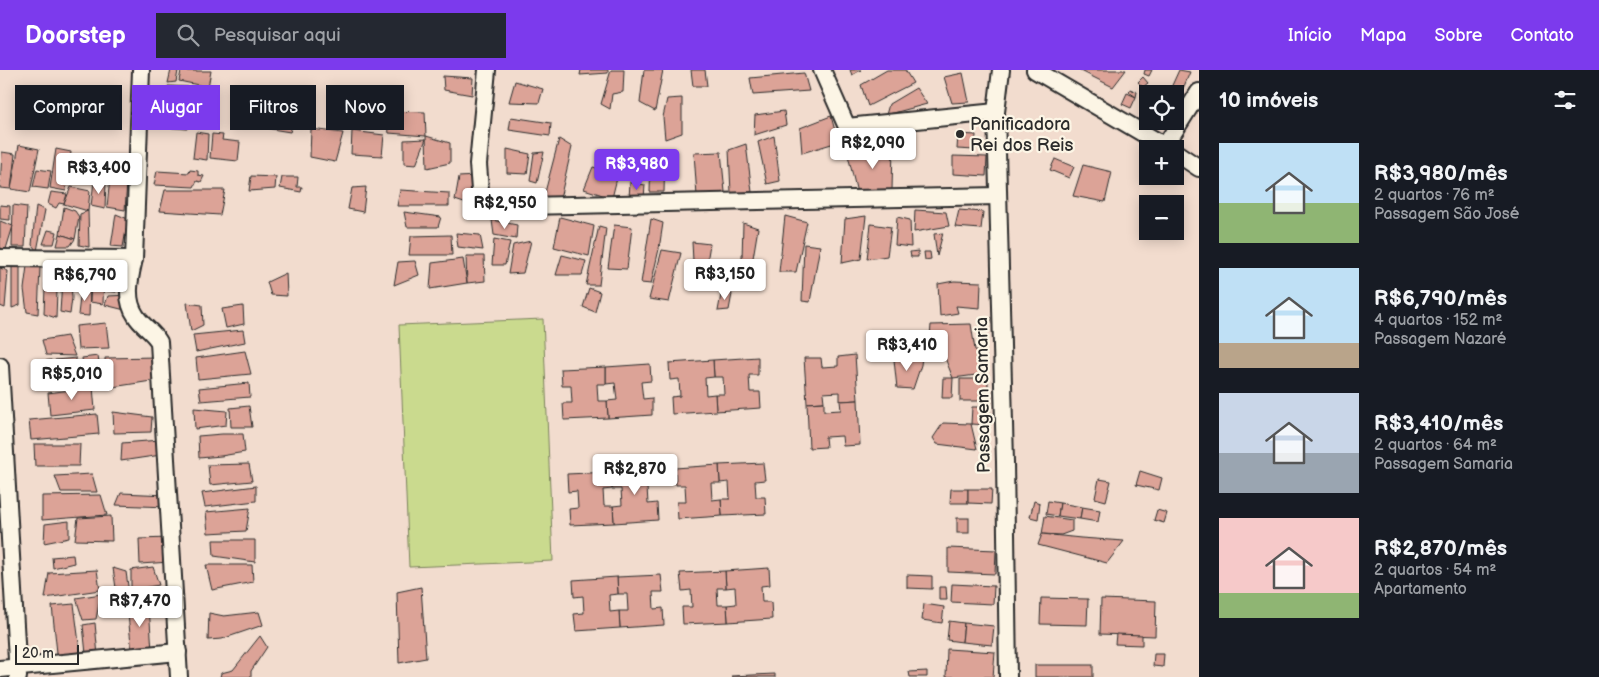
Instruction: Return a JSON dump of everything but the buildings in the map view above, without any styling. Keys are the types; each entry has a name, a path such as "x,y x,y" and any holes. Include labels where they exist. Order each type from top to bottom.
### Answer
{"street":[{"path":"141,70 134,258 129,303 136,316 155,335 159,342 179,677"},
{"path":"487,70 478,164 481,203 535,206 998,196"},
{"path":"822,70 847,127 996,112"},
{"name":"Passagem Samaria","path":"1002,70 996,112 1005,462 1008,677"},
{"path":"1035,70 1155,140"},
{"path":"1175,140 1199,92"},
{"path":"1184,158 1199,168"},
{"path":"0,258 134,258"},
{"path":"0,366 18,672"},
{"path":"0,669 18,672 178,652"}],"green space":[{"path":"543,319 553,561 409,567 399,325"}],"place":[{"name":"Panificadora Rei dos Reis","path":"960,134"}]}
